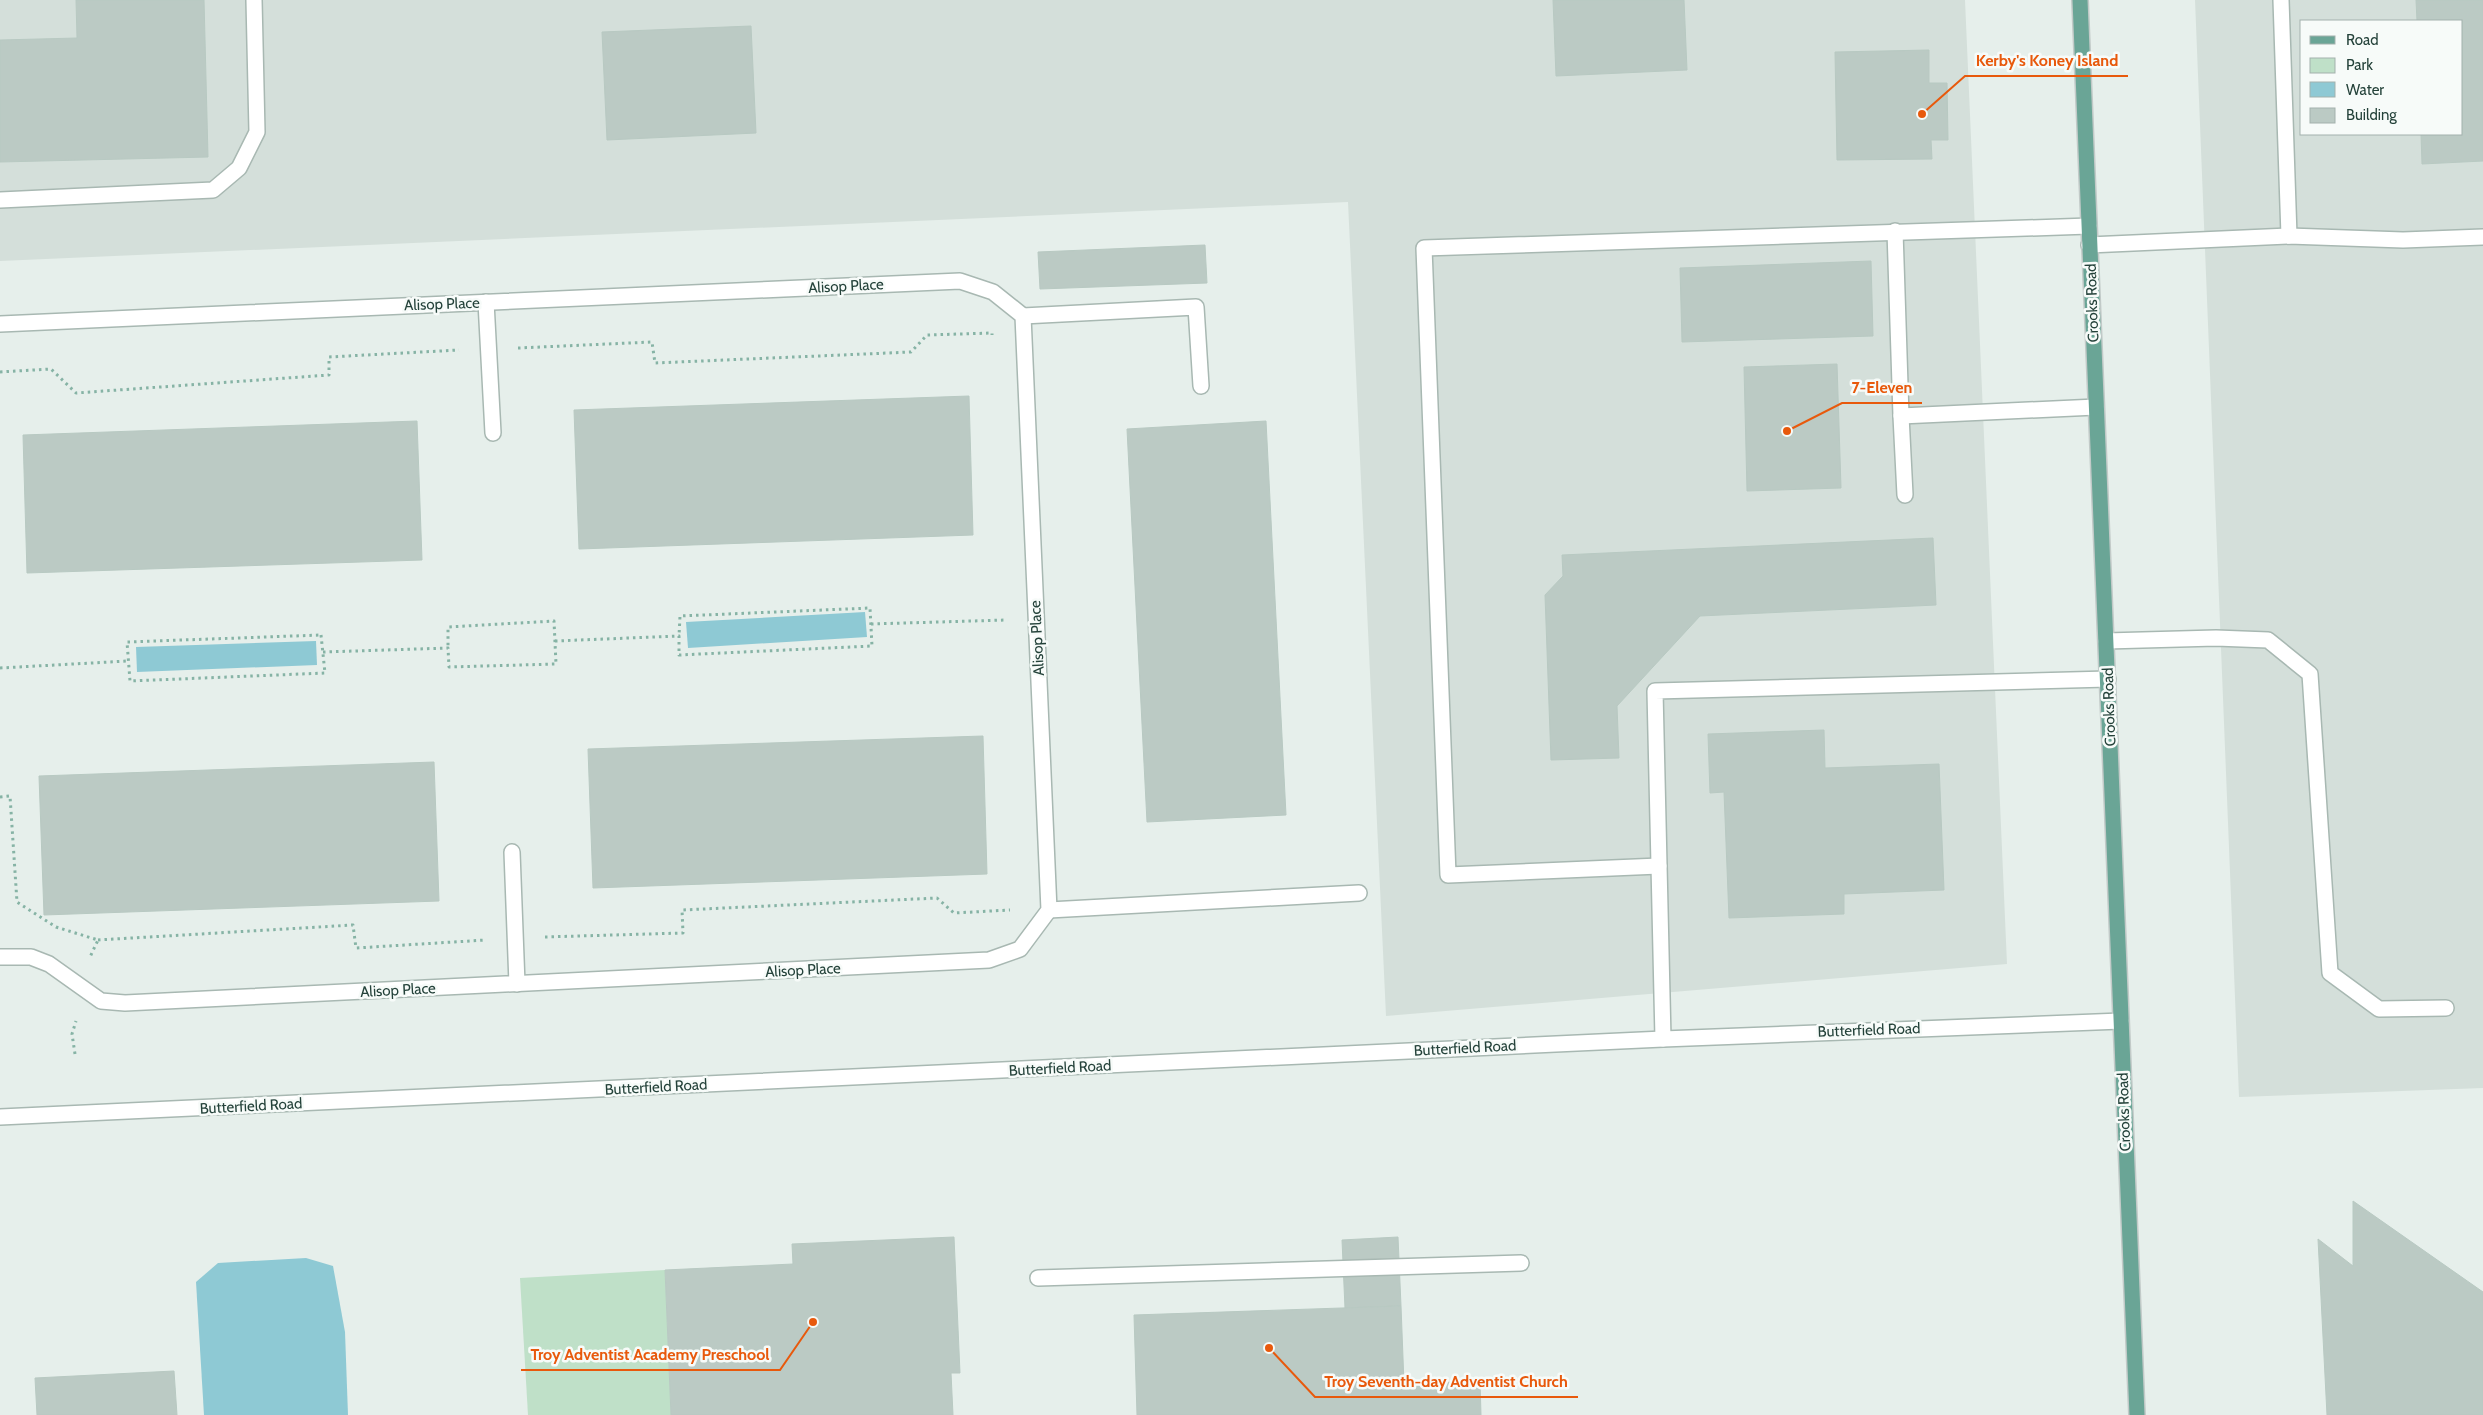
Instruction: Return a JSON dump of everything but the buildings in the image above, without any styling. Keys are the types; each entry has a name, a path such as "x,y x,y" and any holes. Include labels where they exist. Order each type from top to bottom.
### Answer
{"main road":[{"name":"Crooks Road","path":"2080,0 2138,1415"}],"street":[{"path":"0,200 213,190 239,168 257,132 254,0"},
{"path":"2281,0 2290,236"},
{"path":"1659,866 1448,875 1424,248 1895,230 1983,230 2089,226"},
{"path":"1895,230 1905,495"},
{"path":"2090,245 2290,236 2402,240 2483,237"},
{"name":"Alisop Place","path":"0,324 960,281 993,292 1023,316 1049,910 1020,949 990,960 125,1003 101,1001 49,964 31,957 0,957"},
{"path":"486,302 493,434"},
{"path":"1023,316 1196,307 1201,386"},
{"path":"1902,416 2096,407"},
{"path":"2106,641 2216,638 2268,640 2310,674 2330,973 2379,1009 2446,1008"},
{"path":"1663,1039 1655,691 2108,679"},
{"path":"512,852 517,984"},
{"path":"1049,910 1359,893"},
{"name":"Butterfield Road","path":"0,1117 1663,1039 2121,1021"},
{"path":"1038,1278 1521,1263"}],"path":[{"path":"508,348 652,342 654,363 911,352 927,335 992,333 993,343"},
{"path":"0,372 51,369 76,393 329,375 329,357 462,350"},
{"path":"870,608 872,646 679,655 679,636 680,616 870,608"},
{"path":"1007,610 1008,630"},
{"path":"871,624 1008,620"},
{"path":"554,621 556,664 449,667 448,648 448,627 554,621"},
{"path":"321,635 325,673 130,682 128,661 128,642 321,635"},
{"path":"554,641 679,636"},
{"path":"323,652 448,648"},
{"path":"0,668 128,661"},
{"path":"0,797 10,796 17,902 56,927 98,940 353,924 356,948 489,940"},
{"path":"541,937 683,933 682,910 937,898 954,913 1011,910 1016,903"},
{"path":"86,965 98,940"},
{"path":"75,1054 72,1034 78,1015"}],"shaded area":[{"path":"0,0 1965,0 2007,964 1386,1016 1348,202 0,261"},
{"path":"2195,0 2483,0 2483,1088 2239,1097"}],"green space":[{"path":"665,1270 671,1415 528,1415 520,1278"}],"water":[{"path":"865,612 867,637 688,648 686,622"},
{"path":"316,641 317,665 137,672 136,647"},
{"path":"306,1258 333,1266 345,1332 348,1415 204,1415 196,1282 218,1263"}],"place":[{"name":"Kerby's Koney Island","path":"1922,114"},
{"name":"7-Eleven","path":"1787,431"},
{"name":"Troy Adventist Academy Preschool","path":"813,1322"},
{"name":"Troy Seventh-day Adventist Church","path":"1269,1348"}]}
